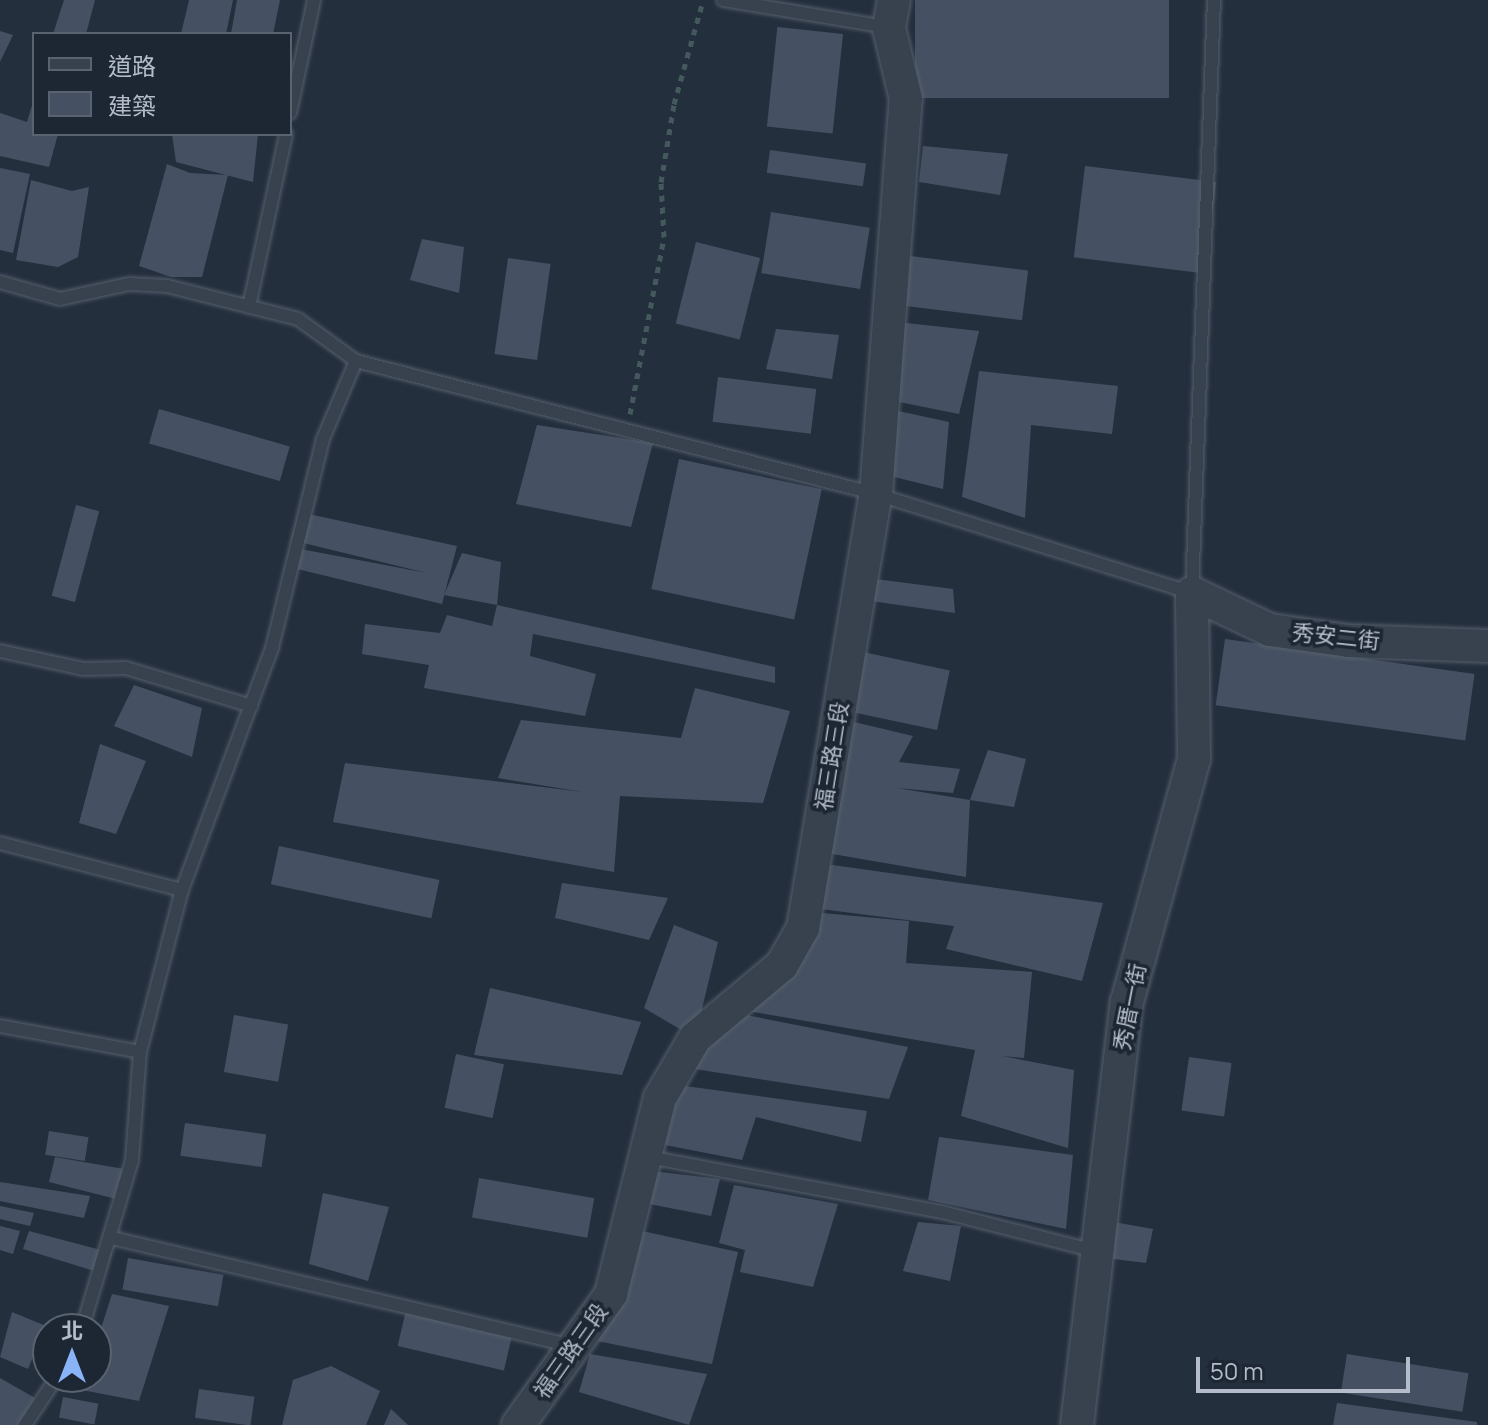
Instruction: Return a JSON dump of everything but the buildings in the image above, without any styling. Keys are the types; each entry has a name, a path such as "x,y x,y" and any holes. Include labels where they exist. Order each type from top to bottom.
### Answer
{"street":[{"name":"福三路三段","path":"518,1425 611,1294 660,1098 695,1038 782,965 803,928 876,494 906,99 891,14"},
{"name":"秀安二街","path":"1192,593 1270,630 1349,641 1488,646"},
{"name":"秀厝一街","path":"1077,1425 1100,1252 1127,1002 1194,759 1192,593"}],"lane":[{"path":"292,104 314,0"},
{"path":"723,0 891,14"},
{"path":"0,282 60,299 129,284 167,286 298,319 356,361 876,494 1192,593 1214,0"},
{"path":"249,307 286,136"},
{"path":"87,1313 112,1238 132,1160 140,1052 182,890 251,706 323,439 356,361"},
{"path":"0,651 83,669 126,668 251,706"},
{"path":"0,843 182,890"},
{"path":"0,1026 140,1052"},
{"path":"645,1156 942,1212 1100,1252"},
{"path":"112,1238 576,1346"},
{"path":"25,1425 46,1393"}],"path":[{"path":"626,432 664,237 661,182 671,120 703,0"}]}
